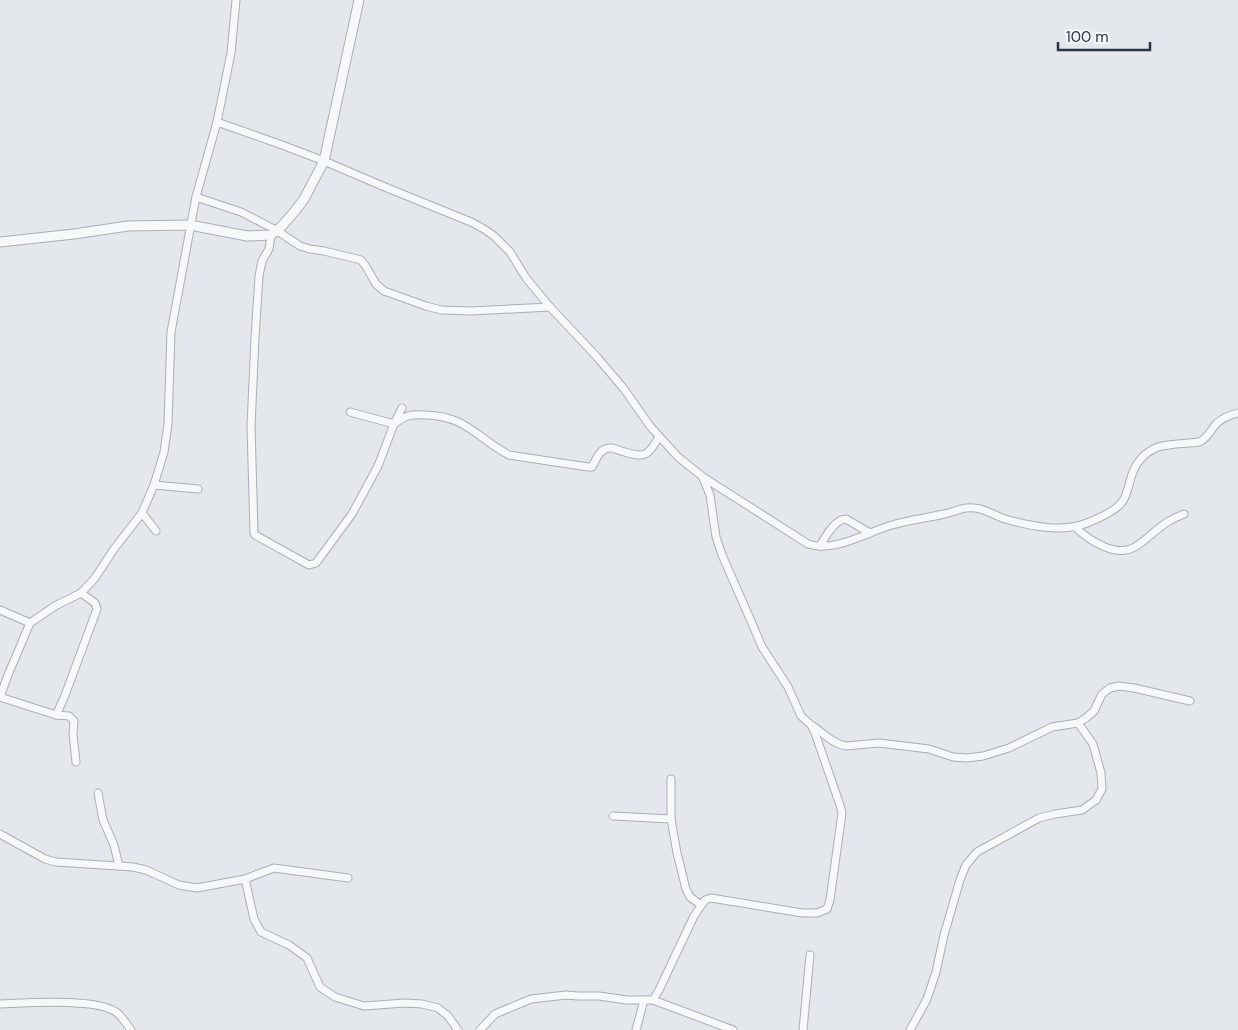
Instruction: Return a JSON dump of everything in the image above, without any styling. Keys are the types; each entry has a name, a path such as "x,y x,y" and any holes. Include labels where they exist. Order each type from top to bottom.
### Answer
{"street":[{"path":"76,762 73,734 74,721 69,716 56,715 0,697 30,623 55,606 81,594 95,578 114,549 142,513 154,485 164,452 168,424 171,332 190,224 217,122 231,53 236,0"},
{"path":"359,0 324,161 304,199 274,233 269,249 262,261 259,276 252,419 255,535 310,565 316,563 352,514 378,466 402,408"},
{"path":"217,122 324,161 484,229 510,252 526,278 607,369 659,437 703,477 808,544 820,546 836,544 892,525 966,508 984,509 1005,518 1027,524 1062,528 1075,527 1100,518 1120,505 1126,495 1133,470 1145,454 1164,446 1199,442 1225,417 1238,413"},
{"path":"196,197 241,212 274,233 300,246 361,260 376,284 384,291 426,306 441,310 471,311 550,307"},
{"path":"0,242 128,226 171,224 190,224 247,236 274,233"},
{"path":"350,412 394,424"},
{"path":"394,424 404,416 414,414 440,415 466,425 509,455 588,467 592,467 604,448 608,447 641,455 647,453 659,437"},
{"path":"703,477 710,495 716,537 722,555 762,647 788,687 802,716 824,736 841,745 879,743 929,749 953,757 983,756 1009,748 1052,727 1078,723 1094,710 1102,694 1110,688 1119,686 1134,688 1190,701"},
{"path":"154,485 198,489"},
{"path":"142,513 156,531"},
{"path":"1075,527 1094,543 1106,548 1126,550 1137,546 1160,526 1184,514"},
{"path":"820,546 837,522 843,518 870,533"},
{"path":"56,715 97,609 95,603 81,594"},
{"path":"0,610 30,623"},
{"path":"910,1030 927,999 966,864 977,852 1039,818 1082,810 1096,800 1102,789 1101,774 1093,744 1078,723"},
{"path":"653,1000 685,933 705,900 711,898 802,914 817,913 827,909 830,900 842,812 811,725"},
{"path":"671,779 672,819 677,853 686,889 690,897 701,905"},
{"path":"98,793 104,820 114,845 119,866"},
{"path":"613,816 672,819"},
{"path":"0,834 45,859 56,862 133,867 146,870 179,885 197,888 245,879 274,868 348,878"},
{"path":"245,879 254,919 261,932 289,945 307,958 320,987 335,998 364,1006 405,1003 422,1004 438,1008 448,1016 458,1030"},
{"path":"803,1030 810,955"},
{"path":"480,1030 495,1014 531,999 566,995 653,1000 733,1030"},
{"path":"636,1030 644,1000"},
{"path":"0,1004 70,1003 100,1005 117,1012 131,1030"}]}
